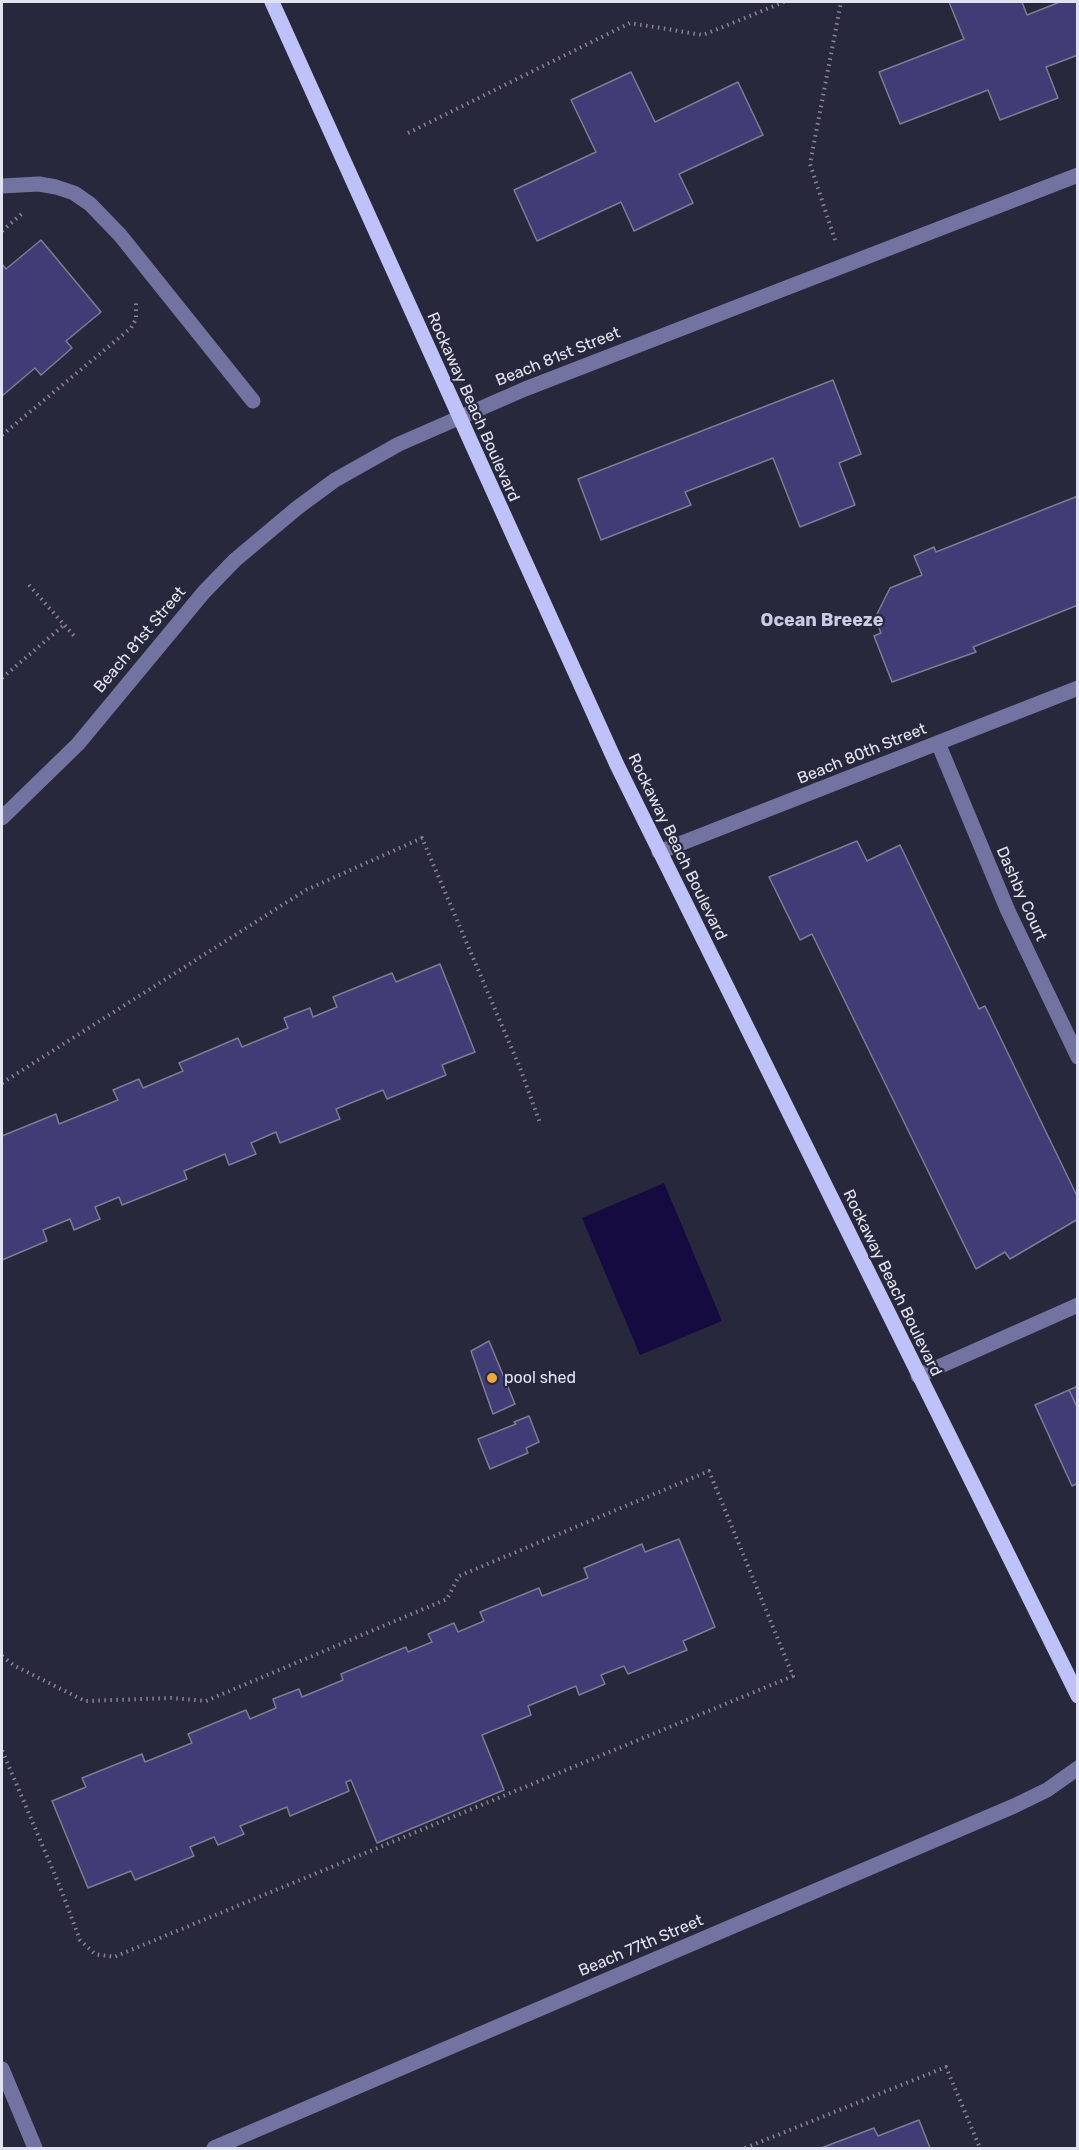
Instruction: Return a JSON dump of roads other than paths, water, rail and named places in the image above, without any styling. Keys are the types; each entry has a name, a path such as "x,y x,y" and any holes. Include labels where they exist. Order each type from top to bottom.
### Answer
{"main road":[{"name":"Rockaway Beach Boulevard","path":"272,2 586,700 1077,1696"}],"street":[{"name":"Beach 81st Street","path":"2,818 78,744 204,592 235,560 297,508 335,480 399,444 536,384 1077,175"},
{"path":"2,186 39,184 56,187 90,204 120,235 253,401"},
{"name":"Beach 80th Street","path":"659,852 1077,688"},
{"name":"Dashby Court","path":"938,743 1012,921 1077,1057"},
{"path":"918,1376 1077,1305"},
{"name":"Beach 77th Street","path":"214,2148 1014,1806 1047,1790 1077,1768"},
{"path":"2,2069 35,2148"}],"place":[{"name":"pool shed","path":"492,1378"}],"district":[{"name":"Ocean Breeze","path":"822,621"}]}
